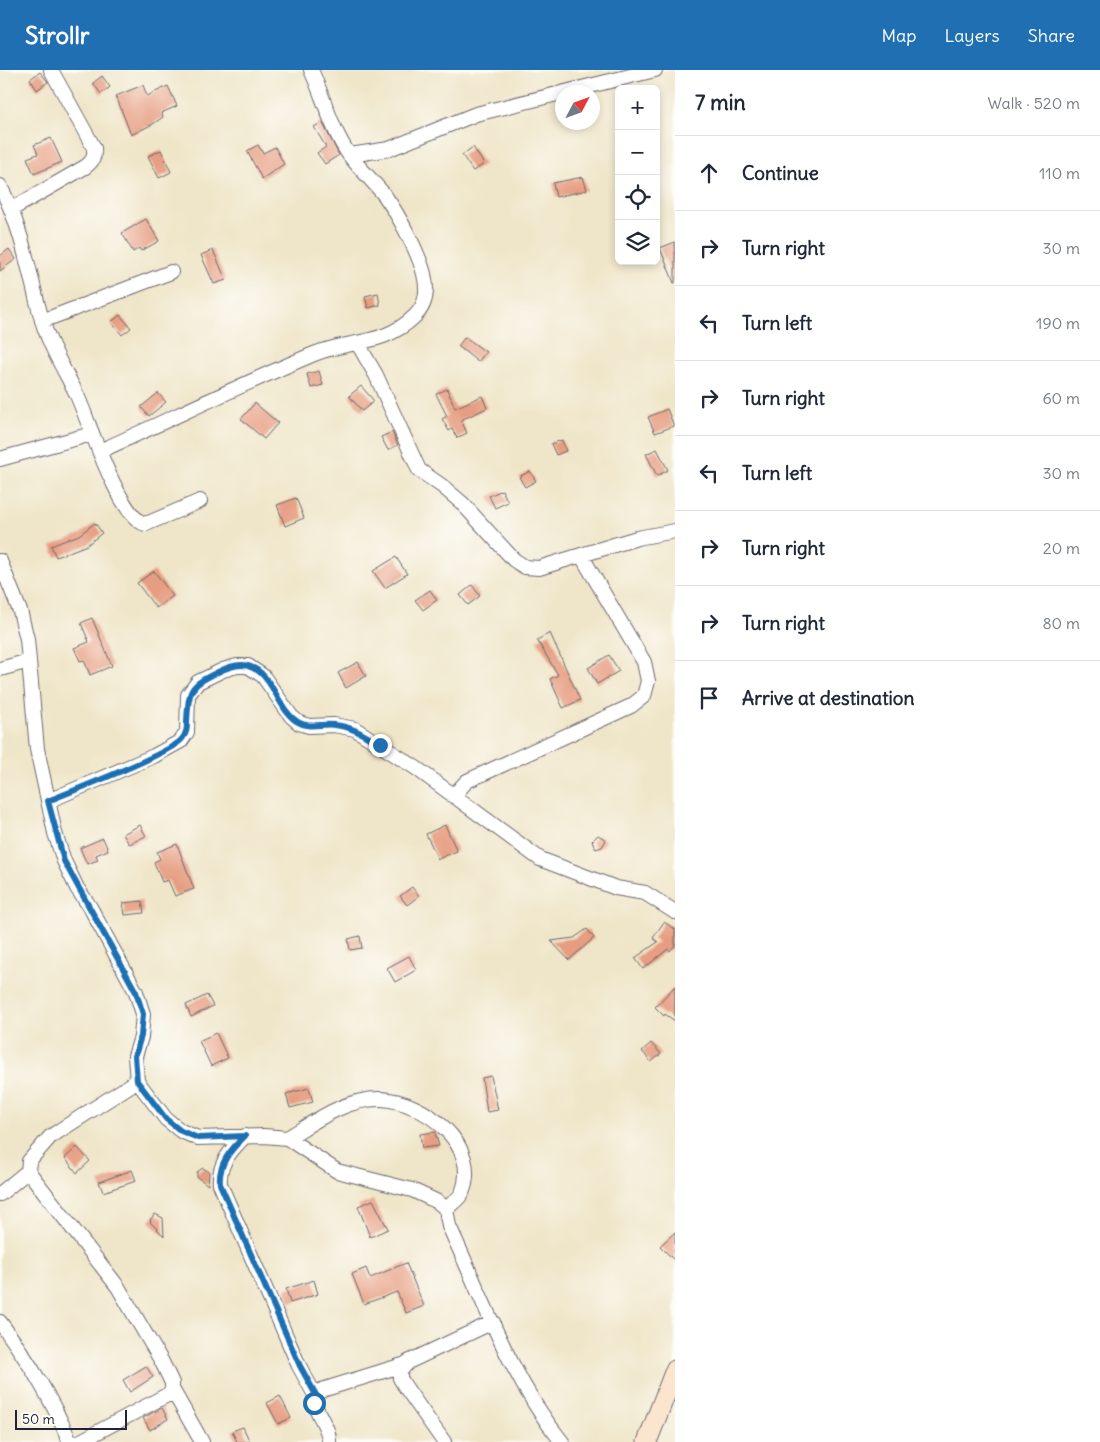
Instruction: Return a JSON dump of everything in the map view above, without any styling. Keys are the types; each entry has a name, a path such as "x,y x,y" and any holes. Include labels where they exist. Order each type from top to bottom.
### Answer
{"street":[{"path":"12,209 85,167 95,155 94,148 51,70"},
{"path":"100,451 316,353 381,338 416,316 424,304 427,292 424,273 396,214 385,197 350,155 334,126 311,70"},
{"path":"350,155 390,149 476,114 655,70"},
{"path":"0,186 12,209 22,237 42,321 55,355 77,394 92,434 117,490 135,519 141,524 146,524 200,500"},
{"path":"42,321 171,272"},
{"path":"358,344 369,361 393,411 418,470 442,486 462,503 509,555 525,567 539,568 637,538 675,531"},
{"path":"0,459 92,434"},
{"path":"453,796 467,781 631,706 644,696 648,681 644,662 581,555"},
{"path":"0,560 20,612 27,638 37,749 64,861 136,992 143,1014 141,1036 135,1056 137,1081 166,1119 181,1131 198,1138 245,1136 287,1138 337,1171 412,1190 438,1202 446,1209 449,1226 514,1370 542,1417 562,1442"},
{"path":"0,670 29,660"},
{"path":"48,801 154,756 181,741 187,732 188,695 198,682 237,666 248,666 263,676 291,716 299,723 309,726 334,725 354,729 416,768 540,859 616,888 645,893 675,912"},
{"path":"137,1081 50,1137 29,1161 28,1171 118,1287 162,1362 172,1383 172,1390 202,1442"},
{"path":"287,1138 338,1108 357,1101 382,1099 415,1108 437,1119 453,1136 464,1159 465,1180 462,1194 446,1209"},
{"path":"245,1136 236,1145 221,1167 220,1184 300,1366 316,1395"},
{"path":"0,1194 28,1171"},
{"path":"0,1322 36,1372 52,1401 70,1442"},
{"path":"329,1442 330,1434 314,1403 316,1395 322,1390 403,1366 493,1322"},
{"path":"403,1366 400,1378 444,1442"},
{"path":"647,1442 675,1370"},
{"path":"80,1442 169,1394 172,1390"}],"building":[{"path":"40,72 48,82 37,90 30,79"},
{"path":"102,76 110,87 101,94 93,83"},
{"path":"143,85 147,96 168,86 177,106 161,113 163,117 131,135 116,96"},
{"path":"322,122 339,155 325,164 317,153 326,147 314,127"},
{"path":"51,138 62,162 34,174 27,158 38,154 34,145"},
{"path":"258,145 263,153 275,147 284,164 262,179 247,151"},
{"path":"473,147 484,164 473,171 462,155"},
{"path":"161,150 171,172 159,178 148,156"},
{"path":"583,177 587,190 556,197 553,183"},
{"path":"146,219 159,241 141,251 139,248 133,252 122,233"},
{"path":"675,242 675,283 674,283 660,248"},
{"path":"9,249 16,259 0,271 0,256"},
{"path":"213,250 226,280 214,284 201,255"},
{"path":"378,293 380,305 368,308 365,296"},
{"path":"120,315 131,328 122,335 111,322"},
{"path":"465,337 486,352 478,362 458,346"},
{"path":"319,371 323,385 311,388 307,374"},
{"path":"361,386 374,401 362,411 349,396"},
{"path":"447,389 455,408 482,396 487,408 461,420 467,433 457,438 452,429 449,431 442,419 447,416 436,394"},
{"path":"158,393 166,402 149,416 141,407"},
{"path":"255,403 278,423 264,439 241,419"},
{"path":"667,409 674,426 655,433 648,417"},
{"path":"392,432 398,445 388,450 381,437"},
{"path":"562,440 566,451 556,455 551,444"},
{"path":"657,449 668,470 657,476 646,454"},
{"path":"530,471 536,481 525,487 519,477"},
{"path":"502,490 508,502 495,508 489,496"},
{"path":"296,498 304,518 285,526 277,505"},
{"path":"95,523 102,533 87,545 56,557 51,546 79,535"},
{"path":"396,557 407,574 385,588 373,571"},
{"path":"154,571 173,596 156,608 137,583"},
{"path":"472,585 480,596 468,605 460,595"},
{"path":"430,590 437,600 423,610 415,600"},
{"path":"92,618 112,666 90,675 84,660 80,661 74,648 89,642 81,623"},
{"path":"550,633 580,700 563,708 550,679 558,675 537,640"},
{"path":"609,655 619,671 597,684 588,668"},
{"path":"358,662 366,676 346,688 338,673"},
{"path":"140,825 146,836 129,844 123,834"},
{"path":"445,825 457,851 438,859 426,834"},
{"path":"598,835 606,840 602,847 596,849 592,841"},
{"path":"103,838 108,850 96,855 98,860 87,864 80,848"},
{"path":"177,844 194,889 175,896 168,880 162,882 154,862 160,859 157,852"},
{"path":"412,887 419,896 407,905 400,896"},
{"path":"142,901 144,913 125,915 123,903"},
{"path":"664,922 675,929 675,945 670,951 668,949 643,969 635,958 658,942 653,938"},
{"path":"587,929 594,938 569,960 551,941 574,938"},
{"path":"360,936 362,948 350,950 348,939"},
{"path":"409,956 416,970 395,982 387,968"},
{"path":"675,986 675,1021 665,1014 664,1016 655,1007"},
{"path":"207,995 213,1006 191,1017 186,1005"},
{"path":"216,1033 228,1058 211,1066 199,1041"},
{"path":"651,1043 661,1054 651,1062 642,1051"},
{"path":"491,1076 498,1110 487,1112 482,1078"},
{"path":"309,1088 313,1102 290,1108 286,1094"},
{"path":"435,1132 439,1146 422,1148 420,1134"},
{"path":"77,1147 90,1161 77,1173 65,1158"},
{"path":"203,1168 209,1172 208,1185 197,1177 197,1172"},
{"path":"132,1170 136,1181 103,1192 99,1182"},
{"path":"373,1200 388,1229 370,1237 358,1206"},
{"path":"155,1214 163,1218 164,1236 151,1223 150,1220"},
{"path":"675,1232 675,1261 660,1246"},
{"path":"406,1263 424,1306 406,1313 397,1292 364,1304 352,1274 366,1268 370,1278"},
{"path":"314,1280 318,1294 290,1303 286,1289"},
{"path":"146,1366 153,1377 130,1392 123,1380"},
{"path":"280,1396 291,1418 278,1424 267,1403"},
{"path":"162,1408 168,1419 150,1430 143,1418"},
{"path":"243,1427 250,1442 237,1442 232,1431"}],"route":[{"path":"314,1403 316,1395 300,1366 220,1184 219,1174 221,1167 227,1156 245,1136 198,1138 181,1131 166,1119 137,1081 135,1056 141,1036 143,1014 136,992 90,907 77,888 64,861 54,832 48,801 154,756 181,741 187,732 188,695 198,682 223,670 237,666 248,666 263,676 291,716 299,723 309,726 334,725 354,729 380,745"}]}
